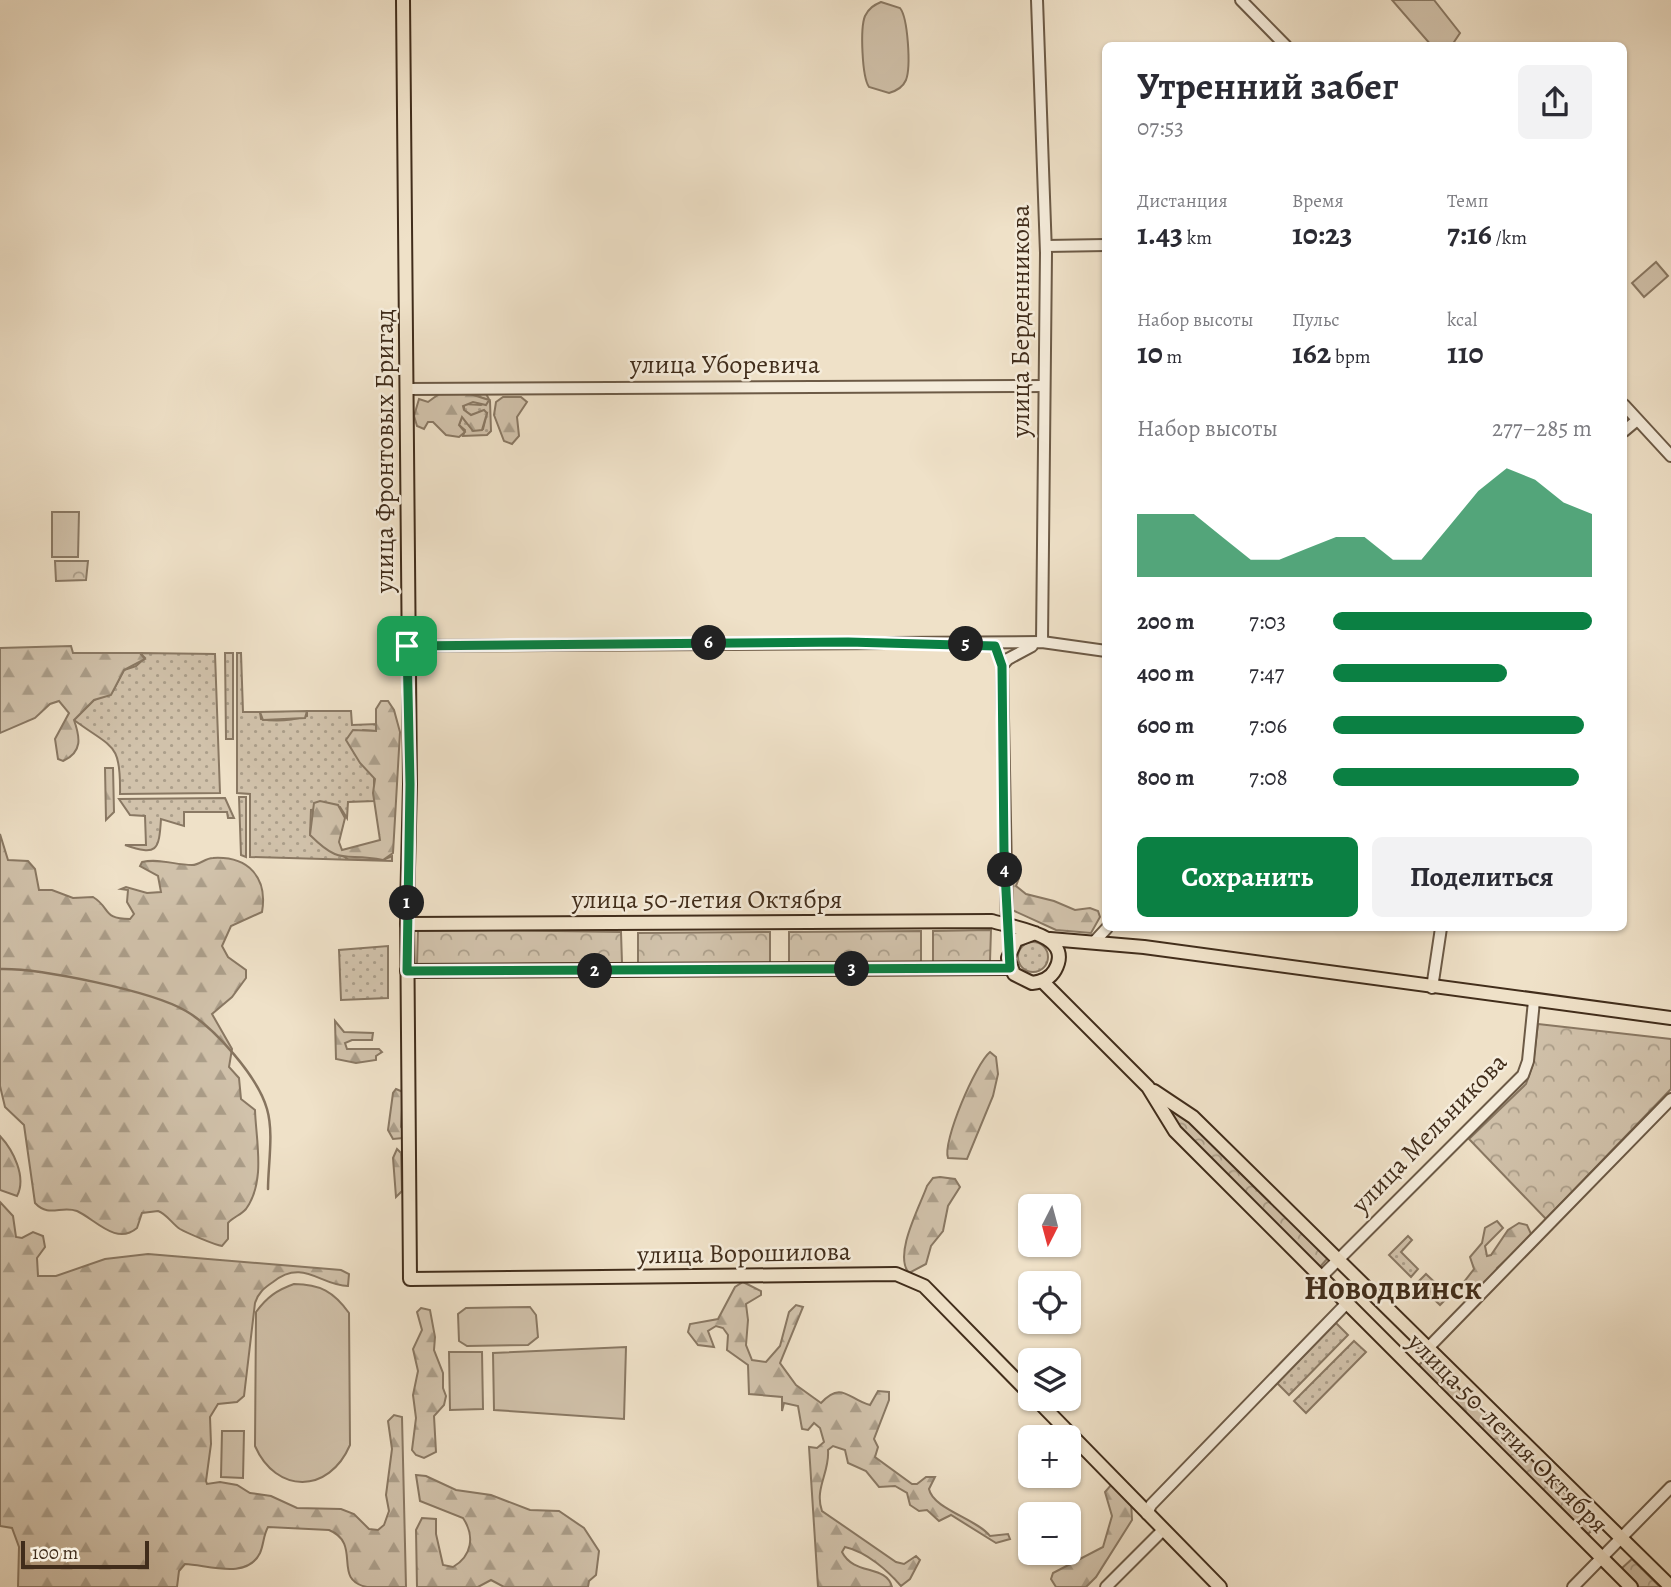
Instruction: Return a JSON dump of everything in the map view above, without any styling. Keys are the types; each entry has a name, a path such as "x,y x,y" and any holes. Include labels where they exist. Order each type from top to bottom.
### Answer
{"main road":[{"name":"улица Фронтовых Бригад","path":"402,0 410,784 407,924 410,1279"},
{"name":"улица 50-летия Октября","path":"407,924 992,921 1035,933"},
{"path":"1007,925 1010,968 1023,981 1050,973 1068,951 1094,942"},
{"path":"1009,953 1016,940 1035,933 1050,939 1094,942 1671,1018"},
{"path":"1050,939 1057,950 1050,973"},
{"path":"407,971 1010,968"},
{"name":"улица 50-летия Октября","path":"1050,973 1066,1005 1148,1087 1193,1116 1671,1587"},
{"name":"улица 50-летия Октября","path":"1148,1087 1175,1131 1631,1587"},
{"name":"улица Ворошилова","path":"410,1279 896,1274 924,1286 1018,1382"},
{"path":"1048,1411 1220,1587"}],"street":[{"name":"улица Берденникова","path":"1037,0 1046,246 1042,642"},
{"path":"1241,0 1282,42"},
{"path":"1046,246 1102,245"},
{"name":"улица Уборевича","path":"407,389 1043,386"},
{"path":"1627,409 1671,456"},
{"path":"1627,428 1636,421"},
{"path":"1002,666 1023,649 1042,642"},
{"path":"407,646 1042,642 1102,651"},
{"path":"994,644 1002,666 1007,925"},
{"path":"1094,942 1104,931"},
{"path":"1432,988 1441,931"},
{"name":"улица Мельникова","path":"1320,1278 1523,1075 1528,1061 1534,1001"},
{"path":"1428,1348 1671,1099"},
{"path":"1147,1514 1151,1505 1346,1304"},
{"path":"1573,1587 1603,1560 1620,1537 1671,1487"},
{"path":"1106,1587 1163,1530"}],"green space":[{"path":"1392,0 1434,0 1460,33 1454,42 1428,42"},
{"path":"881,2 900,8 908,43 906,80 903,85 889,93 869,87 863,63 865,16 872,7"},
{"path":"1656,262 1668,276 1644,297 1632,283"},
{"path":"485,392 490,401 491,431 487,435 463,436 465,430 459,425 462,417 473,430 483,429 487,413 471,415 464,410 464,404 481,405 489,400 467,393"},
{"path":"467,393 489,400 486,405 473,402 463,406 471,415 484,410 487,413 482,430 473,431 462,417 459,425 465,432 459,437 446,435 433,422 428,422 424,429 417,426 414,416 419,399 428,402 439,394"},
{"path":"503,397 521,397 527,402 517,417 519,436 512,444 504,441 494,415 496,402"},
{"path":"52,512 79,512 78,557 52,557"},
{"path":"55,561 88,561 86,580 56,581"},
{"path":"71,646 73,653 140,653 145,659 124,670 111,695 94,700 74,720 78,732 77,749 63,761 58,759 55,739 69,713 59,701 50,704 35,718 0,733 0,648"},
{"path":"140,653 215,654 220,793 120,794 119,765 112,748 74,720 94,700 113,691 124,670 136,666 145,658"},
{"path":"225,653 233,653 233,739 226,739"},
{"path":"237,653 241,653 243,712 260,712 261,719 278,720 307,716 307,711 351,711 352,725 377,724 376,731 363,730 354,753 374,776 374,801 348,802 347,818 340,807 311,810 310,835 348,859 383,860 392,856 392,861 250,857 250,794 237,793"},
{"path":"381,701 388,701 394,710 400,732 393,853 383,860 337,855 310,835 314,803 320,801 338,805 345,818 339,842 342,850 380,840 373,793 375,779 360,763 346,740 353,730 376,731 376,709"},
{"path":"307,711 305,718 263,720 260,712"},
{"path":"105,768 113,768 114,812 106,820"},
{"path":"239,797 246,797 246,857 241,855"},
{"path":"225,798 234,818 228,818 227,812 184,812 184,826 161,819 159,838 154,848 144,850 125,845 146,845 145,816 130,815 119,799"},
{"path":"0,834 8,860 28,861 35,869 39,890 52,890 73,898 93,897 111,915 121,919 130,919 134,914 127,902 128,890 121,889 126,887 147,893 161,892 158,876 140,866 142,862 192,865 210,858 225,858 245,865 258,879 262,889 262,912 231,926 222,946 228,957 246,970 246,978 232,997 212,1014 232,1049 229,1067 239,1078 241,1099 255,1110 258,1148 258,1174 252,1198 246,1209 228,1223 228,1239 222,1246 180,1229 158,1211 142,1213 137,1228 121,1234 106,1229 77,1211 50,1211 35,1203 24,1125 5,1107 0,1086"},
{"path":"1010,854 1016,857 1019,878 1016,886 1026,894 1075,910 1090,908 1098,911 1100,917 1091,933 1056,930 1010,909"},
{"path":"418,929 621,932 622,963 417,965"},
{"path":"991,930 990,961 933,962 933,931"},
{"path":"921,931 921,963 789,964 789,932"},
{"path":"770,932 770,963 638,964 638,933"},
{"path":"1033,942 1044,946 1048,957 1044,968 1033,972 1022,968 1018,957 1022,946"},
{"path":"388,946 388,998 341,1000 339,950"},
{"path":"335,1021 344,1032 373,1033 372,1040 352,1040 345,1043 347,1049 379,1049 382,1052 376,1056 376,1060 356,1063 336,1059"},
{"path":"1538,1024 1671,1039 1671,1089 1546,1219 1469,1139 1526,1084 1533,1064"},
{"path":"990,1052 996,1057 998,1074 993,1096 967,1159 948,1158 955,1120 977,1071"},
{"path":"396,1089 403,1092 401,1127 405,1132 403,1138 393,1139 388,1130 393,1093"},
{"path":"1174,1110 1200,1129 1328,1258 1319,1268 1189,1139 1170,1115"},
{"path":"0,1136 17,1164 20,1189 17,1196 0,1190"},
{"path":"397,1149 401,1153 402,1191 396,1197 393,1158"},
{"path":"933,1178 955,1179 960,1187 948,1206 943,1231 931,1246 926,1264 909,1273 904,1255 909,1230 927,1186"},
{"path":"0,1202 13,1216 16,1237 22,1238 33,1232 43,1236 45,1247 37,1258 38,1276 56,1276 105,1259 148,1254 341,1270 349,1274 348,1286 303,1273 284,1275 260,1294 255,1303 244,1396 237,1402 218,1404 210,1417 211,1444 206,1481 207,1484 220,1482 237,1485 250,1493 271,1496 297,1508 341,1509 354,1514 369,1529 378,1530 384,1525 389,1511 386,1495 392,1449 388,1421 394,1415 402,1417 406,1587 367,1587 356,1583 348,1570 344,1544 339,1536 329,1530 268,1527 260,1553 254,1561 237,1569 185,1564 179,1571 177,1587 18,1587 19,1547 12,1528 0,1526"},
{"path":"1497,1221 1503,1228 1485,1246 1487,1256 1491,1255 1508,1230 1519,1223 1527,1225 1532,1236 1497,1268 1495,1277 1468,1291 1464,1282 1474,1269 1470,1257 1482,1243 1485,1228"},
{"path":"1408,1236 1412,1240 1401,1252 1418,1269 1411,1277 1389,1255"},
{"path":"1426,1274 1445,1292 1454,1283 1458,1287 1440,1305 1417,1283"},
{"path":"743,1282 761,1291 761,1295 746,1304 746,1345 752,1360 766,1362 780,1346 789,1312 796,1305 803,1307 780,1363 796,1385 821,1403 828,1396 840,1392 870,1405 878,1391 889,1392 889,1400 874,1439 878,1447 875,1457 912,1484 917,1484 926,1477 935,1477 929,1489 938,1502 976,1524 990,1536 1008,1534 1010,1539 996,1543 951,1515 939,1521 927,1510 919,1511 910,1505 907,1493 895,1486 879,1487 866,1471 848,1463 845,1450 833,1446 828,1450 821,1488 822,1511 896,1562 904,1564 916,1556 920,1560 910,1579 901,1586 869,1558 845,1547 842,1552 847,1559 862,1568 883,1575 892,1587 818,1587 809,1447 817,1448 824,1442 820,1428 814,1423 808,1430 802,1429 798,1406 784,1403 782,1411 782,1397 749,1394 748,1365 727,1350 728,1335 723,1328 716,1326 708,1331 714,1347 698,1345 688,1332 690,1324 718,1319 735,1287"},
{"path":"294,1284 326,1291 349,1313 350,1445 341,1461 329,1473 316,1480 302,1482 289,1480 276,1473 264,1462 255,1446 256,1312 273,1295"},
{"path":"530,1307 536,1315 538,1337 528,1345 467,1346 459,1341 458,1314 466,1308"},
{"path":"421,1308 430,1310 435,1337 434,1350 443,1373 446,1396 444,1405 434,1416 436,1452 424,1458 412,1450 416,1418 413,1395 418,1371 413,1349 422,1330 417,1312"},
{"path":"1336,1323 1348,1335 1289,1395 1277,1383"},
{"path":"1354,1341 1366,1352 1306,1413 1294,1401"},
{"path":"626,1347 624,1419 494,1410 493,1353"},
{"path":"449,1352 482,1352 483,1409 450,1410"},
{"path":"1427,1357 1598,1524 1588,1534 1417,1367"},
{"path":"222,1431 244,1431 243,1478 221,1477"},
{"path":"416,1475 426,1476 456,1490 491,1495 530,1510 559,1511 584,1528 599,1551 596,1575 589,1581 588,1587 504,1587 491,1580 478,1587 417,1587 416,1530 422,1518 436,1519 436,1534 443,1565 453,1567 459,1562 468,1551 470,1539 463,1518 420,1501"},
{"path":"1111,1485 1131,1500 1132,1520 1096,1577 1086,1587 1056,1587 1051,1579 1053,1573 1068,1565 1081,1565 1081,1558 1103,1547 1112,1516 1105,1492"},
{"path":"1632,1559 1660,1587 1639,1587 1621,1569"}],"waterway":[{"path":"0,969 41,972 148,996 186,1011 210,1029 245,1068 267,1109 270,1128 268,1189"}],"district":[{"name":"Новодвинск","path":"1393,1287"}],"route":[{"path":"848,642 994,644 1002,666 1004,852 1010,968 407,971 410,784 407,646 848,642"}]}
